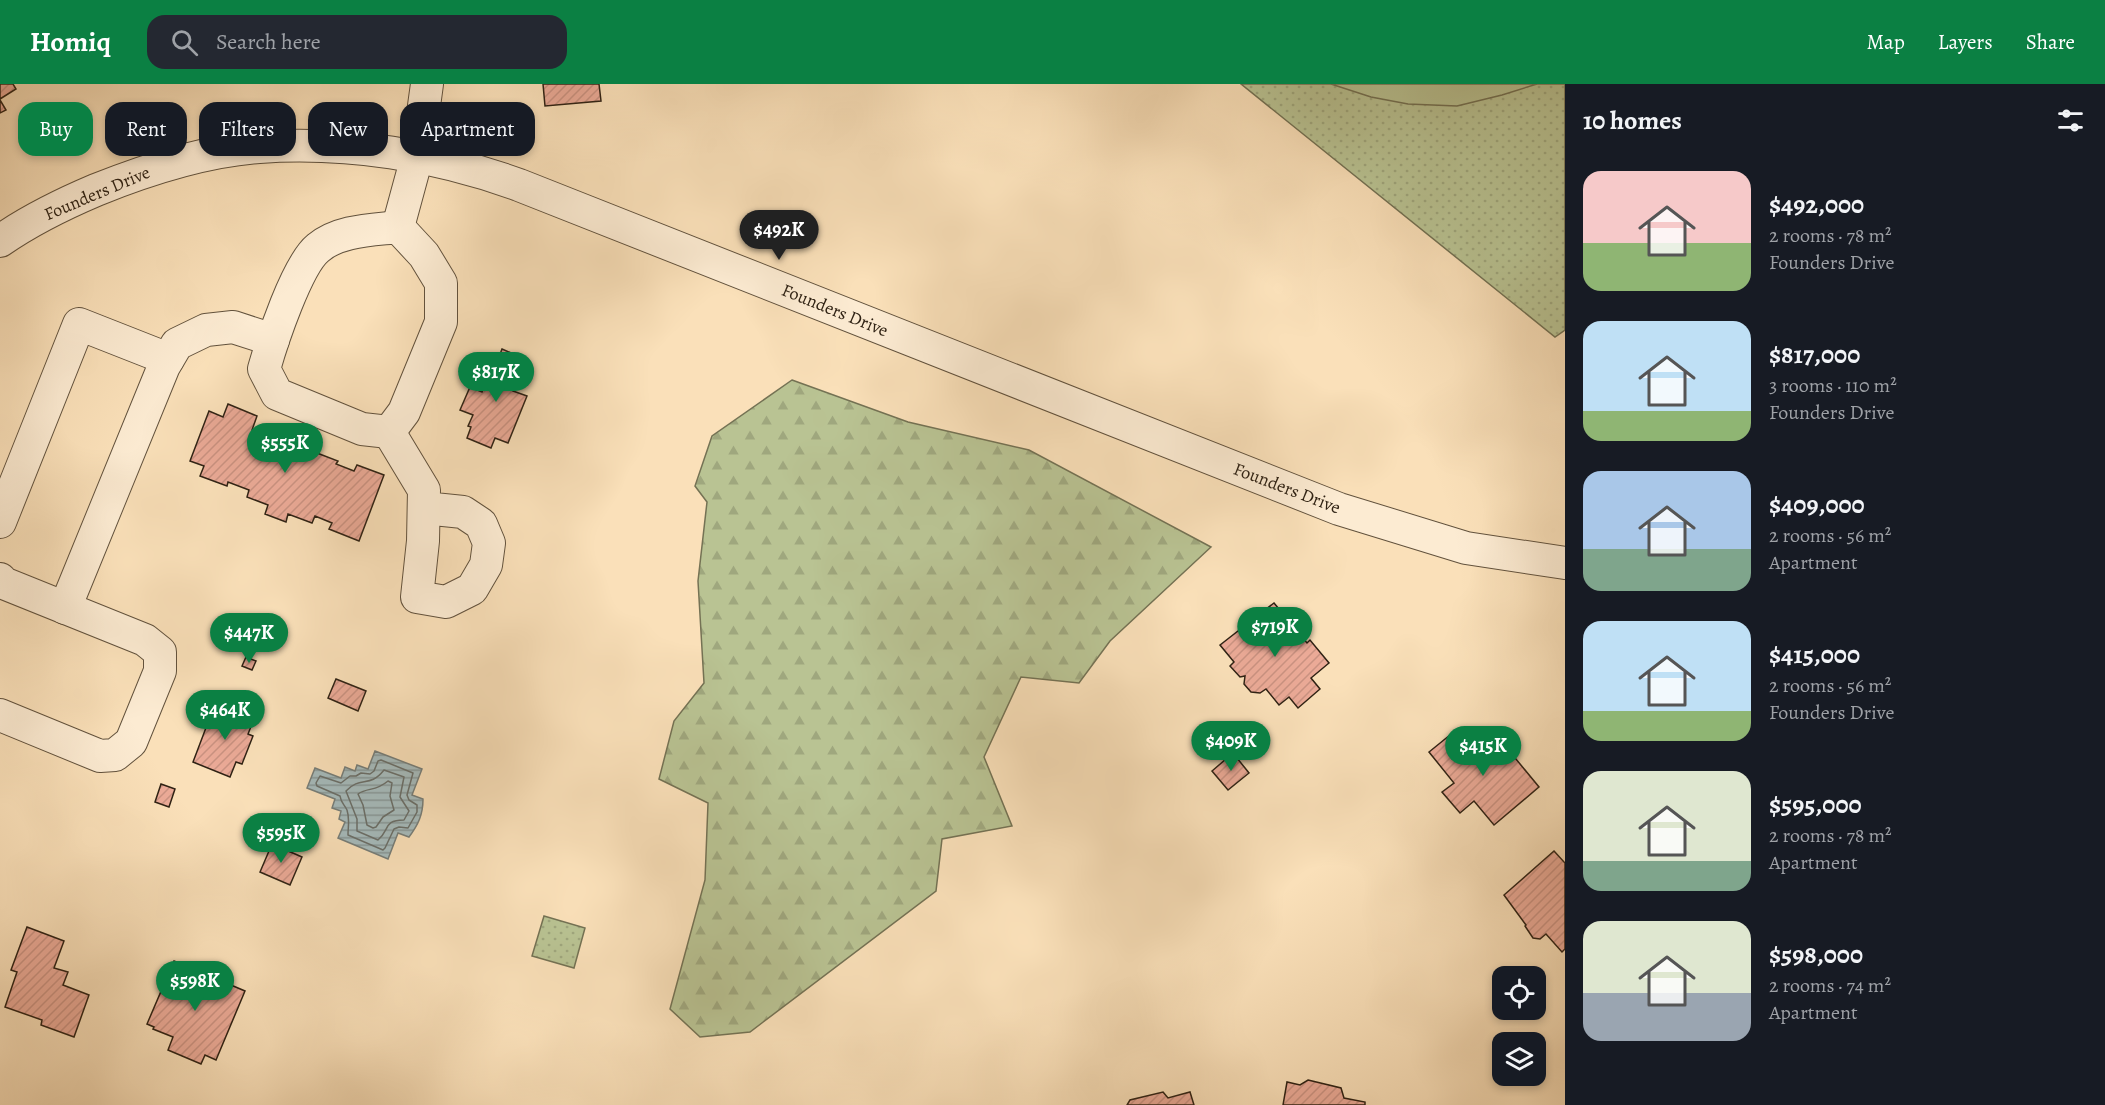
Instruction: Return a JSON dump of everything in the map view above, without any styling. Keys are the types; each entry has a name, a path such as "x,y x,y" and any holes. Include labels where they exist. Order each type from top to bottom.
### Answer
{"street":[{"path":"398,227 417,157 427,84"},
{"name":"Founders Drive","path":"0,241 64,204 133,175 198,157 258,147 318,146 373,150 417,157 488,174 519,185 1339,509 1466,548 1565,563"},
{"path":"389,432 362,429 277,394 264,369 273,339 293,291 309,258 319,247 337,237 398,227"},
{"path":"389,432 404,412 441,322 441,283 424,255 398,227"},
{"path":"0,522 79,324 168,359"},
{"path":"65,608 168,359 177,344 206,330 233,327 273,339"},
{"path":"389,432 424,490 424,508"},
{"path":"0,715 100,756 115,755 131,742 160,671 160,652 145,640 65,608 2,588"}],"green space":[{"path":"1241,84 1565,84 1565,330 1555,337"},
{"path":"1331,84 1537,84 1457,106 1408,104 1371,97"},
{"path":"792,380 908,422 1029,450 1211,547 1110,641 1079,683 1021,677 984,757 1012,826 942,839 936,891 750,1032 700,1037 670,1009 705,880 708,803 659,779 674,721 704,683 698,581 707,502 695,486 712,436"},
{"path":"544,916 585,928 574,968 532,956"}],"water":[{"path":"375,751 422,769 412,795 423,799 419,820 409,837 398,833 388,859 338,838 345,822 339,819 341,811 332,808 335,799 307,788 315,768 341,778 345,767 355,771 357,765 368,769"}],"building":[{"path":"0,84 13,84 16,89 0,99"},
{"path":"543,84 599,84 601,101 545,106"},
{"path":"0,100 6,110 0,113"},
{"path":"502,349 525,359 513,391 527,396 508,443 495,438 491,448 467,438 471,427 468,426 473,415 460,410 470,387 482,392 487,380 490,381"},
{"path":"228,404 257,416 252,430 271,438 272,434 318,450 317,453 338,461 336,464 354,471 357,465 384,475 359,541 329,529 332,523 315,516 312,523 288,514 286,522 265,514 268,505 247,497 249,490 228,482 227,486 200,476 204,466 190,461 209,411 223,417"},
{"path":"1274,603 1307,643 1310,640 1329,663 1311,678 1320,689 1298,708 1289,697 1279,705 1266,689 1260,693 1251,692 1244,684 1245,676 1240,677 1230,666 1234,662 1220,645"},
{"path":"246,657 256,661 252,670 242,666"},
{"path":"336,679 366,691 358,711 328,698"},
{"path":"215,704 254,719 248,734 253,736 242,764 236,762 230,777 193,762"},
{"path":"1481,730 1504,759 1511,753 1539,787 1494,825 1474,801 1460,813 1442,792 1454,783 1429,752 1450,735 1460,747"},
{"path":"1233,753 1249,773 1228,790 1212,771"},
{"path":"161,784 175,789 169,807 155,802"},
{"path":"272,844 302,857 290,885 260,872"},
{"path":"1554,851 1565,863 1565,949 1562,952 1546,934 1540,939 1533,938 1504,895"},
{"path":"27,927 64,941 54,968 68,972 63,985 89,995 74,1037 41,1025 42,1020 5,1007 17,972 11,970"},
{"path":"174,961 245,991 216,1060 205,1055 201,1064 168,1050 173,1037 147,1024"},
{"path":"1308,1080 1341,1088 1344,1098 1365,1102 1365,1105 1283,1105 1287,1082 1300,1085"},
{"path":"1163,1092 1168,1098 1190,1092 1194,1105 1127,1105 1130,1100"}]}
